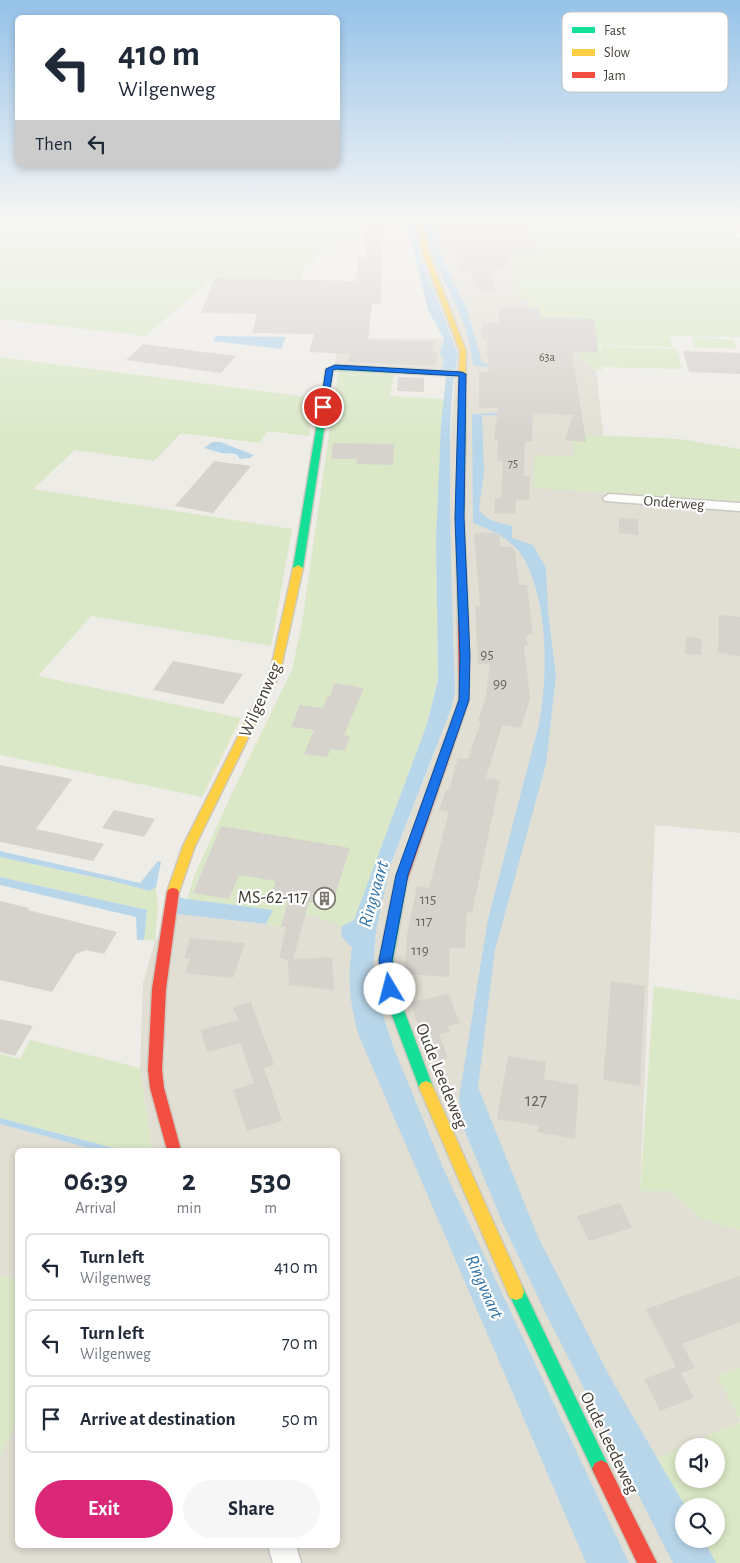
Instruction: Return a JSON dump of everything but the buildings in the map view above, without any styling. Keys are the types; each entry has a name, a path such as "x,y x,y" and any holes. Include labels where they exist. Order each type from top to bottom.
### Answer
{"street":[{"name":"Oude Leedeweg","path":"442,293 459,333 463,351 460,374 460,518 465,656 464,700 402,875 386,960 390,989 415,1063 506,1272 647,1563"},
{"name":"Wilgenweg","path":"173,1148 157,1088 155,1070 159,997 170,901 189,846 266,695 280,660 293,598 330,369 337,367 460,374"},
{"name":"Onderweg","path":"609,498 740,507"},
{"path":"283,1548 287,1563"}],"shaded area":[{"path":"432,293 524,293 521,299 525,299 596,370 603,431 594,490 740,500 740,833 655,825 640,1191 670,1191 702,1219 740,1230 740,1368 718,1376 740,1422 704,1438 675,1438 675,1451 656,1459 680,1498 675,1498 675,1548 708,1548 716,1563 0,1563 0,1124 89,1148 15,1148 15,1548 340,1548 340,1148 152,1148 140,1068 143,983 155,941 176,914 280,926 285,910 354,921 390,866 436,749 454,647 450,585 450,446 455,372"},
{"path":"339,338 444,339 440,354 444,359 442,371 335,365"}],"green space":[{"path":"0,293 196,293 145,336 0,319"},
{"path":"520,293 740,293 740,337 669,336 673,347 599,345 601,355 601,346 677,349 682,369 602,367 602,370 596,370 525,299 521,299"},
{"path":"692,337 733,340 736,349 694,347"},
{"path":"0,357 315,398 309,436 268,431 259,443 181,433 154,461 75,450 33,489 292,529 271,646 91,616 38,676 241,718 202,797 0,755"},
{"path":"338,372 394,374 390,396 444,399 436,540 438,680 427,724 354,921 342,926 306,913 285,910 281,926 266,924 272,910 187,899 194,876 232,793 292,670 302,623"},
{"path":"572,434 680,439 740,449 740,502 534,488 535,455 575,457"},
{"path":"0,857 150,891 156,887 158,909 155,941 144,940 147,910 0,877"},
{"path":"654,986 740,1000 740,1230 702,1219 670,1191 640,1191"},
{"path":"30,1040 140,1068 152,1148 113,1148 0,1118 0,1054 20,1059"},
{"path":"0,1275 15,1279 15,1425 0,1456"},
{"path":"740,1368 740,1421 717,1376"},
{"path":"740,1422 740,1563 716,1563 708,1548 725,1548 725,1498 680,1498 656,1459 675,1450 675,1488 725,1488 725,1438 703,1438"}],"water":[{"name":"Ringvaart","path":"424,293 434,293 458,355 452,402 450,450 450,534 455,692 451,709 390,866 376,931 373,968 379,1003 394,1049 444,1170 629,1563 586,1563 359,1036 353,1014 350,982 352,948 341,936 342,926 354,920 427,724 438,680 436,540 441,424 446,377 442,371 444,359 440,354 444,339 428,310"},
{"path":"450,293 459,293 467,309 482,362 522,367 533,373 533,387 527,395 526,416 482,415 484,472 479,509 484,516 512,526 512,538 533,545 546,568 548,611 556,676 546,764 495,950 478,1087 538,1237 610,1377 680,1498 675,1498 675,1548 708,1548 716,1563 673,1563 547,1316 503,1224 464,1129 459,1098 488,919 539,724 545,660 544,637 537,592 521,554 506,539 493,531 473,523 472,414 513,412 519,392 524,388 525,374 473,365 463,323"},
{"path":"216,336 286,337 281,349 213,341"},
{"path":"212,442 220,442 254,455 250,458 240,459 236,454 221,453 204,448"},
{"path":"0,851 140,883 158,861 161,862 156,887 150,891 0,857"},
{"path":"0,877 147,910 144,940 137,940 136,917 0,885"},
{"path":"178,897 273,910 266,924 176,914"},
{"path":"0,1118 113,1148 89,1148 0,1124"}],"traffic: fast":[{"path":"298,568 330,369 337,367 463,374"},
{"path":"462,401 460,518 463,619"},
{"path":"401,881 386,960 389,989 426,1087"},
{"path":"516,1292 601,1469"}],"traffic: slow":[{"path":"441,293 463,351 462,401"},
{"path":"173,892 189,846 275,673 298,568"},
{"path":"426,1087 516,1292"}],"traffic: jam":[{"path":"401,881 464,700 463,619"},
{"path":"173,892 159,989 155,1070 157,1088 173,1148"},
{"path":"601,1469 647,1563"}],"place":[{"name":"MS-62-117","path":"324,898"}],"route":[{"path":"323,407 330,369 335,367 462,374 460,563 465,656 464,700 435,776 402,875 392,919 386,960 390,989"}]}
